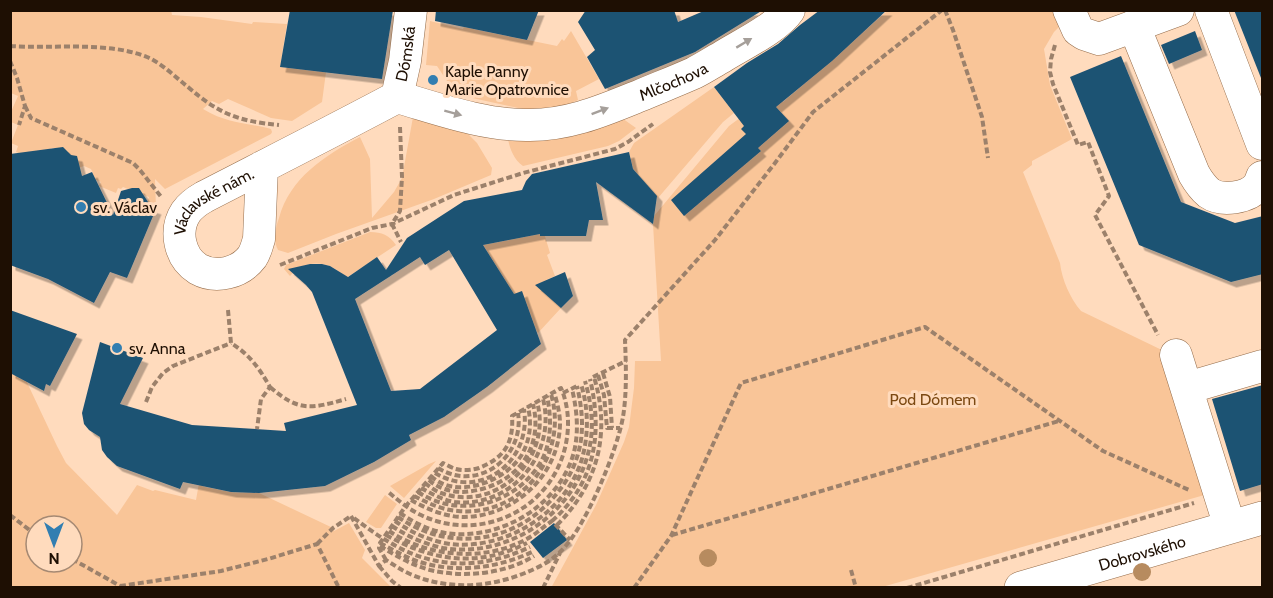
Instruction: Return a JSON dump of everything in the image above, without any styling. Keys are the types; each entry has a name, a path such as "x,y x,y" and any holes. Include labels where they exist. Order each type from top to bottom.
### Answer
{"main road":[{"name":"Dobrovského","path":"1021,588 1263,518"}],"street":[{"name":"Dómská","path":"397,97 405,61 411,10"},
{"name":"Mlčochova","path":"397,97 466,117 498,123 543,125 570,121 598,113 696,72 766,30 783,18 789,10"},
{"path":"1069,10 1078,30 1099,39 1178,10"},
{"path":"1211,10 1263,144"},
{"path":"1134,26 1194,174 1201,185 1211,195 1236,197 1258,186 1263,177"},
{"name":"Václavské nám.","path":"262,167 397,97"},
{"path":"1176,356 1230,527"},
{"path":"1187,388 1263,366"}],"path":[{"path":"543,588 561,552 584,518 609,462 623,417 626,394 625,340 715,240 813,112 944,10 982,117 988,158"},
{"path":"10,46 116,49 148,58 171,72 205,102 224,114 255,123 284,125"},
{"path":"10,61 31,118 133,163 164,201"},
{"path":"1053,84 1078,145 1088,142 1109,196 1095,215 1097,220 1162,344 1176,356"},
{"path":"392,224 400,211 402,177 397,97"},
{"path":"19,125 25,106"},
{"path":"276,266 372,228 392,224 454,195 523,173 615,149 661,118"},
{"path":"392,224 401,242"},
{"path":"228,310 231,343"},
{"path":"634,588 671,536 741,383 925,327 1103,451 1198,494"},
{"path":"231,343 244,351 261,371 270,387 282,397 304,407 314,407 346,399"},
{"path":"146,402 152,387 163,373 173,366 231,343"},
{"path":"563,393 626,361"},
{"path":"590,379 604,395 607,428 620,428"},
{"path":"398,517 427,533 468,539 503,532 536,515 596,465 601,439 600,403 590,379"},
{"path":"351,516 385,537 415,560 434,565 460,568 519,537 541,523 562,504 586,462 591,439 590,379"},
{"path":"556,525 571,509 575,464 582,436 582,411 590,379"},
{"path":"257,429 261,399 270,387"},
{"path":"387,491 405,507 421,516 450,524 484,524 515,514 542,492 561,462 568,434 567,411 561,388 512,416 511,436 506,448 497,458 475,469 455,469 443,463 405,507 379,548 386,560 409,574 461,586 506,581 530,571 561,552"},
{"path":"398,517 414,533 439,542 466,544 508,561 529,546 566,507 572,487 570,463 576,438 577,414 572,388"},
{"path":"432,476 440,492 459,497 496,500 516,489 552,458 559,435 559,413 549,395"},
{"path":"432,476 437,481 458,487 480,498 494,512 518,500 531,490 547,445 550,429 549,395"},
{"path":"412,498 422,506 448,515 464,517 480,498 488,482 502,474 536,446 540,419 530,406"},
{"path":"432,476 446,473 460,477 476,475 502,462 520,457 530,431 530,406"},
{"path":"419,490 427,498 450,505 469,506 512,480 522,470 518,413"},
{"path":"671,536 1059,421"},
{"path":"506,448 593,499"},
{"path":"475,469 494,582"},
{"path":"10,515 24,526"},
{"path":"84,566 121,587 221,571 317,544 333,528 351,516"},
{"path":"351,516 380,566 392,582 400,588"},
{"path":"552,521 570,540"},
{"path":"385,537 414,538 441,548 468,549 489,554"},
{"path":"385,537 436,556 459,559 508,552 529,546"},
{"path":"385,537 409,562 431,570 463,574 506,568 528,560 534,556 529,546"},
{"path":"317,544 339,588"},
{"path":"380,566 386,560"},
{"path":"851,570 856,588"}],"green space":[{"path":"171,10 172,15 252,24 253,22 287,24 280,67 326,72 322,102 292,121 271,118 228,99 219,104 212,101 203,109 228,120 271,129 271,134 165,189 155,179 156,209 146,206 149,197 134,188 118,188 116,193 99,186 101,182 92,178 91,169 84,166 78,168 54,152 54,148 51,148 39,161 16,152 18,146 11,143 18,125 11,122 10,114 18,96 11,93 11,11"},
{"name":"Pod Dómem","path":"887,11 1056,11 1062,24 1054,32 1044,49 1050,85 1072,139 1032,161 1032,165 1023,172 1060,263 1067,288 1081,311 1166,352 1208,494 882,587 551,588 596,505 624,442 629,427 635,361 661,361 654,216 729,126 756,106 777,95 783,102"},
{"path":"430,21 557,46 571,31 599,79 576,91 578,100 545,114 445,92 447,81 437,66 426,65"},
{"path":"714,87 734,113 723,122 658,198 633,169 629,152 634,143"},
{"path":"619,116 636,128 619,141 608,146 523,166 513,155 508,141 507,131"},
{"path":"413,117 461,127 477,143 492,168 491,175 434,199 288,253 278,250 275,238 276,226 291,191 321,160 360,137 370,159 372,218 394,192 402,178"},
{"path":"370,232 385,235 396,245 346,278 340,272 325,265 303,266 290,276 284,269 286,265"},
{"path":"544,233 550,253 547,255 555,276 546,280 561,308 538,333 483,245"},
{"path":"10,369 23,374 66,463 117,515 137,485 153,491 196,500 199,483 205,487 231,492 259,493 333,528 334,531 349,523 365,550 362,558 391,587 11,587"},
{"path":"436,461 404,498 390,486 429,464"},
{"path":"385,495 397,504 381,528 376,528 366,522"}],"building":[{"path":"290,10 393,10 382,79 280,67"},
{"path":"436,10 539,10 527,40 435,21"},
{"path":"586,10 674,10 678,22 706,10 763,10 695,52 605,89 587,57 595,50 578,22"},
{"path":"820,10 887,10 832,61 776,107 789,121 758,148 761,151 684,216 671,200 746,134 741,129 744,126 714,87 778,44"},
{"path":"1234,10 1263,10 1263,78 1261,78"},
{"path":"1195,31 1202,50 1169,64 1161,45"},
{"path":"1121,56 1181,202 1235,223 1263,216 1263,274 1231,282 1139,245 1070,77"},
{"name":"sv. Václav","path":"63,147 71,155 77,156 82,176 92,172 113,215 121,191 132,188 139,188 148,202 146,206 156,209 127,278 110,272 94,303 48,279 10,265 10,154"},
{"path":"629,152 633,169 657,196 653,224 596,182 603,220 589,220 586,236 540,236 540,234 483,245 514,294 522,291 541,344 487,387 444,417 409,435 411,440 374,462 325,486 259,493 231,492 183,482 180,489 117,466 102,450 100,437 84,424 82,413 100,342 143,358 120,404 192,425 286,431 284,423 357,405 312,292 288,269 322,264 348,277 377,257 386,270 407,238 464,201 522,190 532,174","holes":["449,250 497,330 420,389 391,391 355,299 420,257 425,265"]},
{"path":"565,272 573,296 561,308 535,285"},
{"path":"10,310 77,334 50,386 46,384 44,391 10,373"},
{"path":"1263,385 1263,484 1240,491 1212,399"},
{"path":"554,523 567,540 543,558 530,542"}],"place":[{"name":"Kaple Panny Marie Opatrovnice","path":"433,80"},
{"name":"sv. Václav","path":"81,207"},
{"name":"sv. Anna","path":"117,348"}]}
